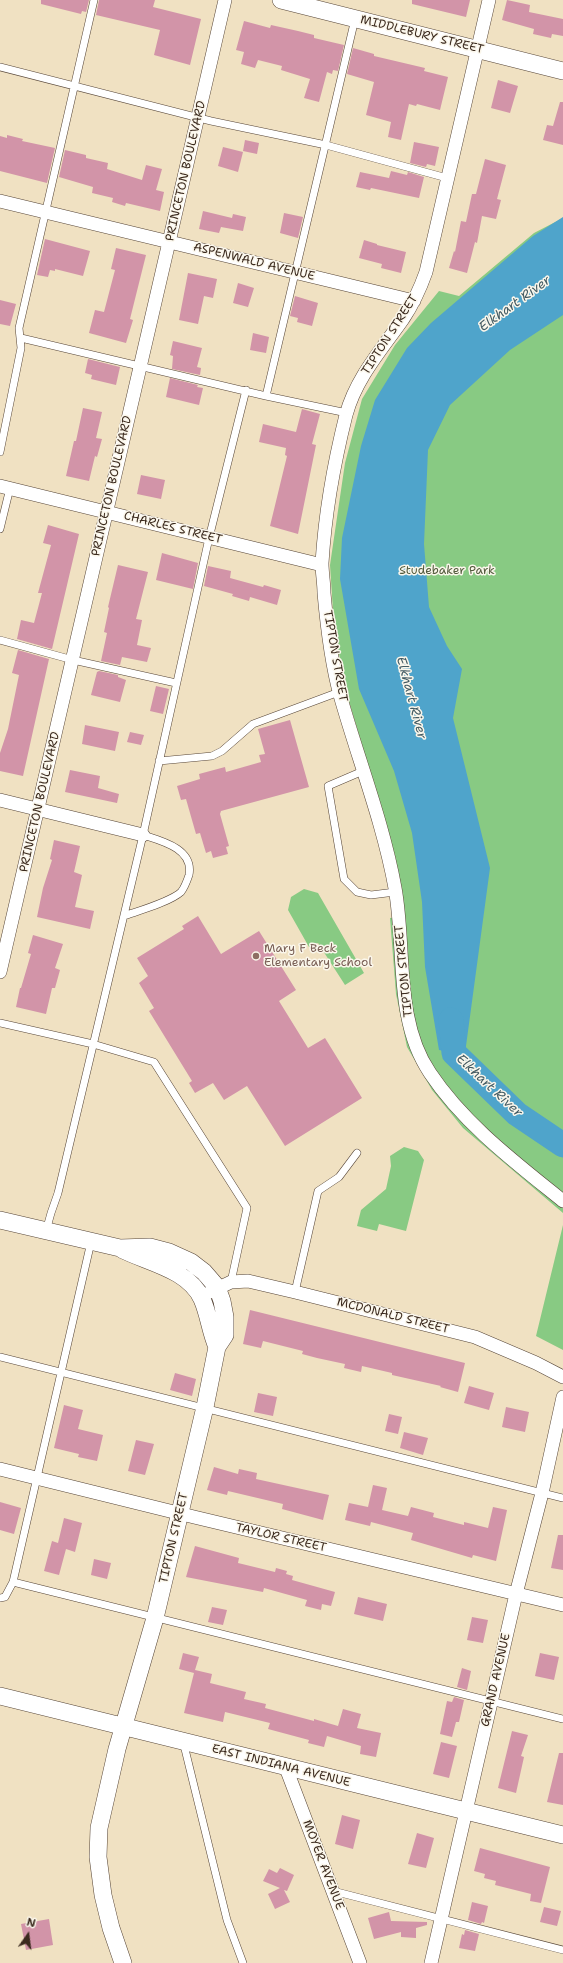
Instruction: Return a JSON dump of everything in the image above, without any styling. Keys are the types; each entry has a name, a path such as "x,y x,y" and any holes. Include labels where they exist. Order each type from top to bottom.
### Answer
{"street":[{"name":"PRINCETON BOULEVARD","path":"0,972 39,809 106,512 170,242 225,0"},
{"name":"MIDDLEBURY STREET","path":"281,0 563,71"},
{"name":"TIPTON STREET","path":"489,0 426,272 414,300 404,318 362,378 347,413 332,483 322,565 327,629 339,692 390,862 396,892 405,992 412,1034 429,1072 459,1109 499,1148 563,1201"},
{"name":"ASPENWALD AVENUE","path":"0,201 414,300"},
{"name":"CHARLES STREET","path":"5,487 322,565"},
{"path":"0,800 143,834"},
{"path":"0,1220 120,1248 150,1248 169,1252 191,1262 224,1284 202,1298 193,1284 183,1276 120,1248"},
{"name":"MCDONALD STREET","path":"224,1284 248,1281 475,1337 536,1363 563,1377"},
{"name":"TIPTON STREET","path":"123,1963 111,1928 103,1895 98,1857 99,1828 104,1801 123,1726 156,1618 205,1407 217,1346 224,1335 225,1317 222,1301 224,1284"},
{"name":"TIPTON STREET","path":"202,1298 210,1320 212,1336 217,1346"},
{"name":"GRAND AVENUE","path":"431,1963 516,1594 542,1493 563,1397"},
{"name":"TAYLOR STREET","path":"0,1469 180,1514 563,1605"},
{"name":"EAST INDIANA AVENUE","path":"0,1696 286,1768 563,1835"},
{"name":"MOYER AVENUE","path":"286,1768 360,1963"}],"lane":[{"path":"0,452 21,348 19,328 94,0"},
{"path":"266,396 355,18"},
{"path":"0,68 74,85 198,118 326,145 447,178"},
{"path":"21,338 246,390 266,396 347,413"},
{"path":"46,1231 58,1193 124,916 176,684 246,390"},
{"path":"0,529 5,487"},
{"path":"0,640 72,660 176,684"},
{"path":"159,761 212,756 222,751 253,724 339,692"},
{"path":"363,771 328,786 344,879 357,892 371,895 396,892"},
{"path":"124,916 156,905 180,892 187,883 190,870 183,853 168,844 143,834"},
{"path":"0,1023 93,1044 154,1062 248,1208 224,1284"},
{"path":"295,1292 318,1191 339,1178 357,1153"},
{"path":"0,1598 5,1597 13,1582 91,1242"},
{"path":"0,1357 205,1407 563,1498"},
{"path":"13,1582 563,1719"},
{"path":"183,1741 226,1920 243,1963"},
{"path":"332,1891 563,1950"}],"green space":[{"name":"Studebaker Park","path":"563,218 563,1213 463,1128 432,1090 407,1047 396,994 390,918 403,916 395,856 348,698 334,626 330,565 345,463 362,399 395,345 439,291 459,296 534,233"},
{"path":"304,889 318,893 364,973 345,985 318,943 309,947 288,910 291,897"},
{"path":"404,1147 418,1151 424,1160 406,1231 379,1224 377,1231 357,1226 361,1210 386,1189 391,1166 390,1156"},
{"path":"563,1225 563,1350 536,1336"}],"water":[{"path":"563,217 563,315 510,350 450,405 428,450 424,544 429,607 447,646 462,669 453,718 490,868 466,1046 454,1053 439,1050 425,967 422,902 412,833 394,771 359,689 340,579 342,538 361,446 375,400 407,348 431,323 533,236"}],"building":[{"path":"41,0 89,0 86,12 82,11 81,14 41,4"},
{"path":"99,0 155,0 153,7 201,19 190,65 154,55 160,30 96,15"},
{"path":"412,0 470,0 466,17 412,4"},
{"path":"507,0 530,5 529,12 563,19 563,36 552,34 551,38 533,34 534,29 502,20"},
{"path":"244,21 270,28 271,25 298,31 314,35 314,38 344,45 338,71 333,70 332,74 327,72 319,102 304,98 310,79 281,70 282,66 258,60 255,68 241,64 244,52 236,50"},
{"path":"353,48 374,54 374,56 425,68 424,71 448,77 440,110 417,104 416,106 409,104 401,140 388,137 391,122 366,115 374,82 347,74"},
{"path":"498,80 518,86 510,113 491,108"},
{"path":"560,102 563,102 563,145 543,140 547,125 553,126"},
{"path":"7,135 23,139 22,141 55,148 47,183 0,171 0,136 7,138"},
{"path":"245,140 259,143 257,154 243,151"},
{"path":"414,142 439,147 435,166 427,164 426,167 410,163"},
{"path":"223,147 243,152 238,172 218,166"},
{"path":"65,150 86,155 86,158 108,163 107,169 142,180 146,165 162,169 156,190 164,192 160,211 126,203 125,206 112,202 113,198 92,193 93,187 59,177"},
{"path":"485,159 506,165 497,199 501,200 496,219 482,216 477,243 475,242 467,273 449,268 454,251 455,252 461,221 466,222 472,194 476,194"},
{"path":"391,171 407,175 408,172 424,177 419,198 371,188 370,190 356,187 360,172 389,178"},
{"path":"203,211 232,218 233,214 246,217 243,231 221,227 219,233 199,229"},
{"path":"284,213 303,217 298,238 280,233"},
{"path":"45,239 90,251 83,276 55,269 55,271 50,270 48,277 37,275"},
{"path":"364,240 377,245 406,252 401,273 381,268 382,264 359,258"},
{"path":"116,248 146,255 130,319 133,320 126,343 89,333 95,310 104,312 115,270 111,269"},
{"path":"188,273 217,279 213,298 204,296 198,324 179,320"},
{"path":"238,283 254,288 248,307 233,303"},
{"path":"295,296 318,303 312,326 297,322 298,318 290,316"},
{"path":"0,300 16,304 10,326 0,324"},
{"path":"253,333 269,337 266,353 250,350"},
{"path":"173,341 202,348 197,367 201,368 200,375 172,369 173,356 170,355"},
{"path":"88,359 120,367 116,385 91,379 92,375 85,373"},
{"path":"170,378 198,385 197,387 203,388 199,405 166,397"},
{"path":"83,408 102,412 96,438 102,439 97,457 95,456 89,481 66,476 74,441 76,441"},
{"path":"302,409 320,414 312,444 316,445 298,534 270,526 287,456 285,455 286,448 259,442 263,424 296,432"},
{"path":"141,475 165,480 161,499 137,494"},
{"path":"48,525 79,534 52,649 17,639 21,620 34,623 42,593 38,593 51,545 43,543"},
{"path":"162,553 198,563 193,589 156,580"},
{"path":"118,565 148,572 136,619 142,620 137,645 151,648 147,662 122,657 120,665 101,661 107,633 104,632 108,607"},
{"path":"208,566 231,571 230,578 263,587 264,585 281,590 277,605 250,597 249,601 232,596 233,594 204,586"},
{"path":"18,650 49,659 23,776 0,771 0,753 8,729 19,675 12,673"},
{"path":"99,671 118,675 118,677 126,680 120,702 91,695 97,672"},
{"path":"156,686 169,689 163,714 150,711"},
{"path":"290,720 309,787 221,811 220,814 229,846 226,847 228,854 213,858 211,851 206,853 200,833 196,834 186,799 181,800 177,786 200,779 199,774 225,767 226,772 261,762 259,755 265,754 258,729"},
{"path":"85,725 119,732 115,751 82,744"},
{"path":"130,732 144,735 141,745 127,742"},
{"path":"70,770 100,776 98,788 119,794 117,803 65,792"},
{"path":"54,840 80,846 74,872 82,875 75,907 94,911 90,929 37,917 43,888 52,860 50,859"},
{"path":"198,916 221,954 259,931 296,990 279,1001 308,1048 325,1038 362,1098 285,1146 247,1086 224,1100 213,1083 195,1093 189,1083 192,1081 149,1011 154,1008 139,983 148,976 137,958 184,929 182,926"},
{"path":"33,935 63,944 55,968 60,970 55,988 52,988 46,1014 16,1007 20,988 31,954 28,953"},
{"path":"250,1310 465,1363 458,1392 440,1387 441,1386 392,1375 392,1373 362,1366 361,1372 344,1368 345,1364 302,1354 303,1351 263,1341 261,1348 243,1344"},
{"path":"175,1373 196,1379 192,1396 170,1390"},
{"path":"469,1386 494,1393 489,1410 464,1403"},
{"path":"258,1393 277,1397 273,1416 254,1412"},
{"path":"64,1405 83,1410 78,1429 103,1435 97,1461 78,1457 79,1454 54,1448"},
{"path":"506,1407 529,1412 525,1432 502,1427"},
{"path":"389,1414 402,1417 398,1434 385,1431"},
{"path":"404,1432 428,1438 423,1455 400,1448"},
{"path":"136,1440 154,1444 145,1475 128,1471"},
{"path":"214,1467 238,1474 239,1469 257,1473 256,1479 329,1495 323,1520 282,1509 283,1504 228,1491 227,1495 207,1490"},
{"path":"373,1485 387,1488 382,1510 408,1516 411,1507 434,1513 433,1517 464,1525 464,1522 488,1528 493,1507 507,1510 496,1561 473,1555 472,1558 411,1540 413,1533 371,1522 370,1526 345,1520 349,1503 368,1507"},
{"path":"0,1502 21,1508 14,1534 0,1530"},
{"path":"64,1518 82,1523 75,1552 66,1549 59,1575 44,1571 52,1541 58,1543"},
{"path":"558,1535 563,1535 563,1570 551,1568"},
{"path":"195,1546 239,1558 238,1563 275,1572 276,1568 287,1571 286,1574 293,1576 292,1580 335,1592 331,1606 322,1604 321,1610 305,1606 307,1600 264,1588 263,1592 186,1577"},
{"path":"94,1559 111,1563 107,1579 91,1575"},
{"path":"358,1597 387,1604 383,1621 354,1614"},
{"path":"212,1607 227,1610 223,1625 208,1622"},
{"path":"472,1617 488,1620 483,1643 467,1640"},
{"path":"183,1653 199,1657 195,1670 212,1674 210,1683 246,1692 244,1699 266,1704 265,1708 338,1726 343,1709 361,1714 357,1728 381,1733 376,1757 360,1754 361,1746 327,1736 324,1747 308,1743 309,1740 268,1729 270,1723 225,1712 223,1722 184,1713 194,1673 179,1669"},
{"path":"540,1653 559,1657 554,1680 535,1676"},
{"path":"462,1668 471,1671 467,1690 457,1687"},
{"path":"454,1697 464,1700 459,1722 456,1722 452,1737 440,1734 447,1701 452,1702"},
{"path":"512,1731 528,1735 521,1756 524,1757 516,1793 498,1788"},
{"path":"441,1742 457,1746 449,1778 433,1774"},
{"path":"559,1753 563,1753 563,1805 547,1802"},
{"path":"342,1815 360,1820 353,1849 335,1844"},
{"path":"417,1833 434,1838 426,1868 408,1864"},
{"path":"480,1848 550,1867 541,1903 530,1901 531,1894 495,1885 496,1881 484,1878 485,1874 474,1871"},
{"path":"280,1868 294,1875 287,1891 284,1890 290,1902 275,1909 268,1894 280,1888 263,1881 269,1869 277,1873"},
{"path":"472,1902 488,1906 484,1923 482,1922 481,1924 468,1920"},
{"path":"544,1907 561,1911 557,1926 540,1922"},
{"path":"389,1912 391,1921 427,1922 427,1925 416,1928 416,1938 401,1937 401,1932 374,1939 368,1918"},
{"path":"49,1919 53,1945 26,1950 21,1924"},
{"path":"465,1930 479,1934 475,1951 459,1948 462,1934 464,1935"}],"waterway":[{"name":"Elkhart River","path":"451,1020 454,1053 517,1114 563,1145"}],"place":[{"name":"Mary F Beck Elementary School","path":"256,956"}]}
